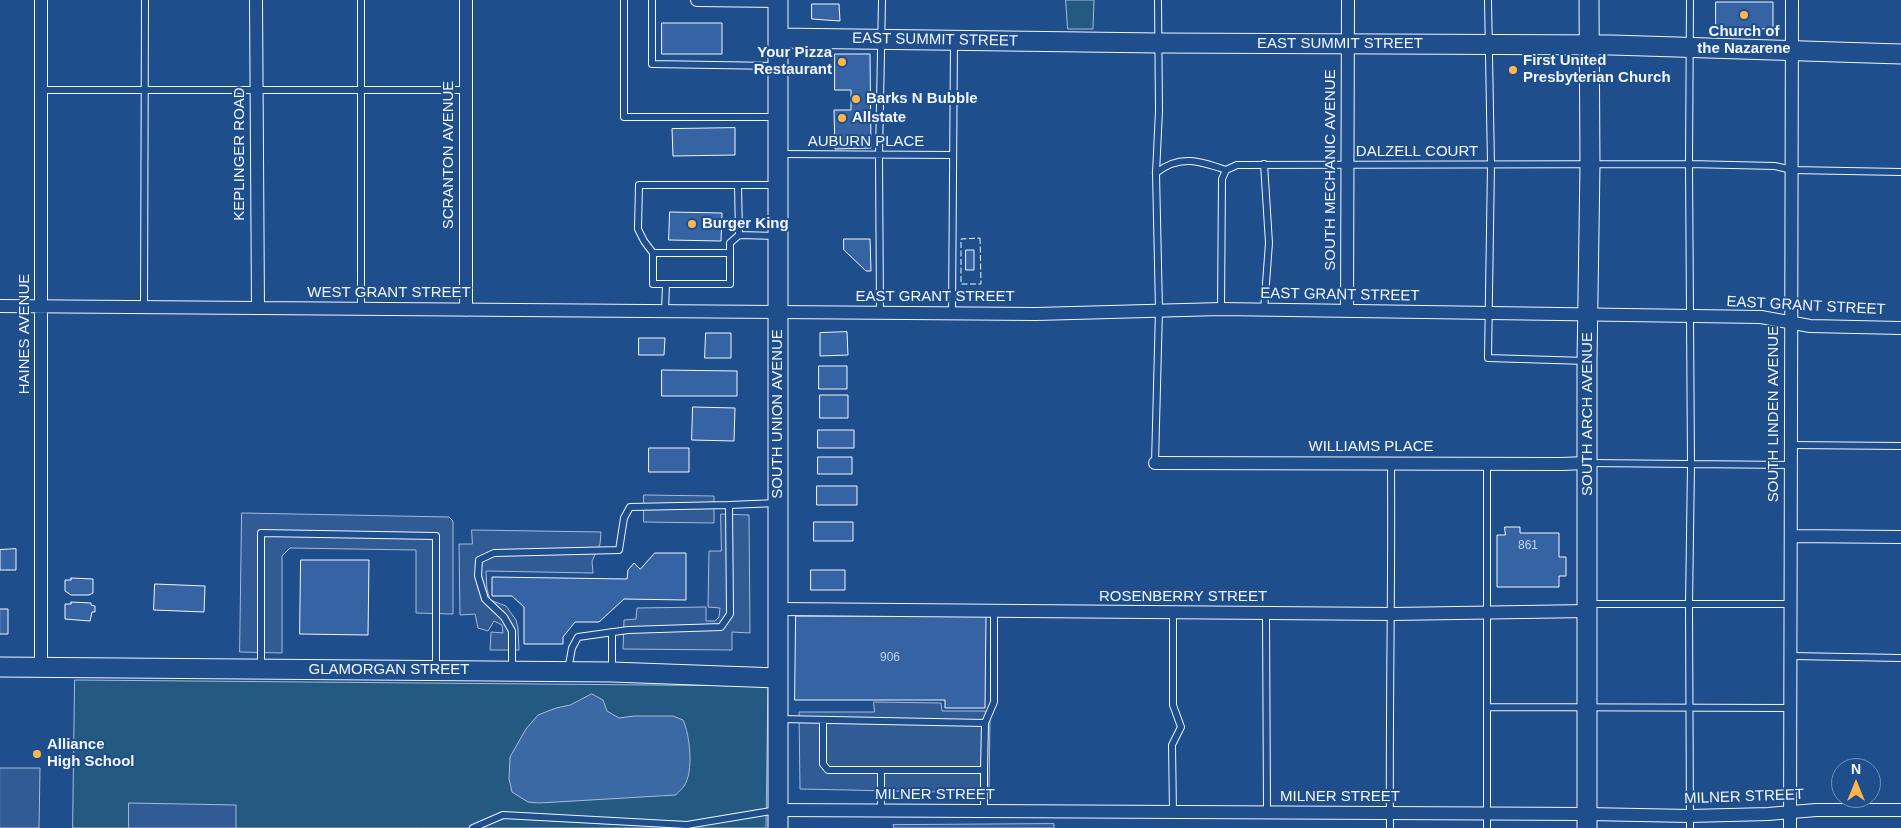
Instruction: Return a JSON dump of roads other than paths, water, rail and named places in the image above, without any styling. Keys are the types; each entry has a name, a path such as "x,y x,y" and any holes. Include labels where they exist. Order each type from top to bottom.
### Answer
{"street":[{"name":"HAINES AVENUE","path":"41,0 41,667"},
{"name":"KEPLINGER ROAD","path":"256,0 258,308"},
{"name":"SCRANTON AVENUE","path":"466,0 466,310"},
{"path":"697,0 778,1"},
{"name":"SOUTH MECHANIC AVENUE","path":"1347,311 1348,0"},
{"name":"SOUTH ARCH AVENUE","path":"1587,821 1589,0"},
{"name":"SOUTH LINDEN AVENUE","path":"1790,828 1792,656 1790,323 1792,0"},
{"name":"SOUTH UNION AVENUE","path":"778,1 778,819"},
{"name":"EAST SUMMIT STREET","path":"778,38 1159,43 1589,45 1901,54"},
{"name":"WEST GRANT STREET","path":"0,306 778,312"},
{"name":"EAST GRANT STREET","path":"778,312 1036,314 1221,309 1588,316 1761,317 1790,323 1840,327 1901,328"},
{"name":"WILLIAMS PLACE","path":"1155,463 1587,463"},
{"path":"1791,536 1901,537"},
{"name":"ROSENBERRY STREET","path":"778,609 1392,614 1588,608"},
{"name":"GLAMORGAN STREET","path":"0,667 612,672 778,678"},
{"name":"MILNER STREET","path":"778,819 881,811 1267,812 1488,814 1587,821 1690,822 1816,810 1901,810"}],"lane":[{"path":"144,308 145,0"},
{"path":"361,0 361,309"},
{"path":"624,0 624,117 778,117"},
{"path":"652,0 652,64 778,66"},
{"path":"880,313 879,155 882,0"},
{"path":"1155,463 1158,310 1156,173 1159,111 1158,0"},
{"path":"1488,0 1491,164 1488,358 1587,361"},
{"path":"1690,0 1690,822"},
{"path":"952,313 954,40"},
{"path":"41,90 465,90"},
{"name":"AUBURN PLACE","path":"779,154 953,155"},
{"path":"1156,173 1167,164 1182,161 1201,161 1226,170 1222,179 1221,309"},
{"path":"1264,164 1269,244 1264,310"},
{"name":"DALZELL COURT","path":"1226,170 1238,165 1264,164 1689,164 1775,166 1792,170 1901,172"},
{"path":"738,185 739,235 730,244 730,284 653,284 653,254 638,228 639,185 738,185 779,185"},
{"path":"739,235 778,236"},
{"path":"653,254 730,253"},
{"path":"665,311 666,284"},
{"path":"1790,446 1901,446"},
{"path":"1587,463 1790,465"},
{"path":"1390,828 1391,746 1389,719 1392,614 1392,464"},
{"path":"1487,464 1487,828"},
{"path":"512,671 512,631 504,617 484,599 478,576 479,560 494,553 620,550 624,518 630,507 778,503"},
{"path":"568,672 572,648 578,637 612,632 721,627 730,614 729,504"},
{"path":"261,669 262,534 436,536 436,670"},
{"path":"1588,608 1791,604"},
{"path":"984,812 985,723 994,702 994,612"},
{"path":"1172,812 1172,746 1181,727 1172,705 1173,613"},
{"path":"1266,614 1267,812"},
{"path":"612,632 612,672"},
{"path":"1792,656 1901,658"},
{"path":"1487,707 1791,708"},
{"path":"778,719 985,723"},
{"path":"823,720 823,764 828,770 984,770"},
{"path":"881,770 881,811"},
{"path":"473,828 503,815 687,825 778,819"}],"place":[{"name":"Church of the Nazarene","path":"1744,15"},
{"name":"Your Pizza Restaurant","path":"842,62"},
{"name":"First United Presbyterian Church","path":"1513,70"},
{"name":"Barks N Bubble","path":"856,99"},
{"name":"Allstate","path":"842,118"},
{"name":"Burger King","path":"692,224"},
{"name":"Alliance High School","path":"37,754"}]}
